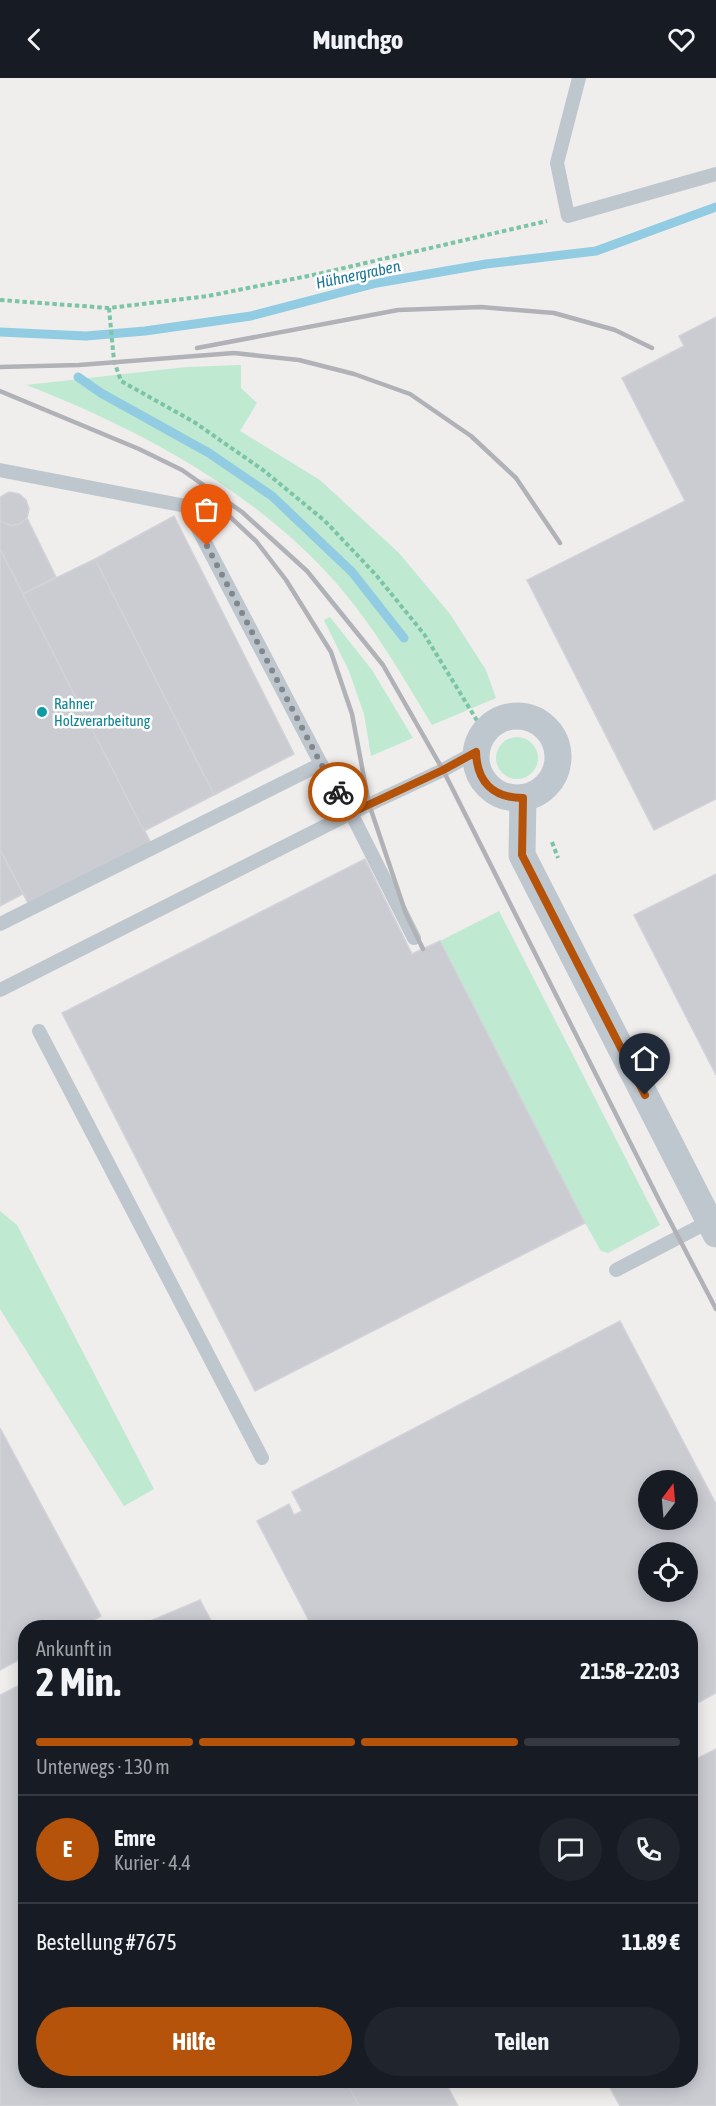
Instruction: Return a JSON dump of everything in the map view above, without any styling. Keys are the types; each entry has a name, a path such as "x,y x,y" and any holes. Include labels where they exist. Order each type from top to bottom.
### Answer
{"street":[{"path":"512,716 533,718 550,731 558,751 556,772 543,789 523,798 502,795 492,790 479,773 480,742 492,724 512,716"},
{"path":"523,798 522,855 713,1227"}],"lane":[{"path":"579,78 557,163 568,216 716,174"},
{"path":"0,470 186,506 321,764 351,813 414,938"},
{"path":"0,990 351,813 443,770 480,742"},
{"path":"0,924 321,764"},
{"path":"39,1030 262,1458"},
{"path":"616,1270 713,1227"}],"path":[{"path":"0,300 110,308 208,296 318,274 568,216"},
{"path":"110,308 114,361 121,381 194,422 263,470 325,522 376,575 424,634 480,742"}],"green space":[{"path":"241,365 241,388 257,403 240,431 320,480 399,553 450,614 486,670 496,698 432,725 388,653 351,601 306,552 271,521 234,492 153,443 69,402 26,385 186,367"},
{"path":"330,617 372,670 413,738 371,756 364,714 349,671 324,620"},
{"path":"517,737 525,738 532,743 537,750 537,766 532,773 525,778 517,779 509,778 502,773 497,766 496,758 497,750 502,743 509,738"},
{"path":"499,911 660,1225 608,1253 601,1251 585,1223 440,941"},
{"path":"0,1211 17,1225 154,1489 124,1506 0,1309"}],"building":[{"path":"716,317 716,799 654,830 527,580 685,501 622,378 684,346 679,336"},
{"path":"9,492 19,494 26,500 29,509 27,518 20,524 11,526 0,521 0,497"},
{"path":"174,516 294,754 214,795 95,559"},
{"path":"27,518 56,577 23,594 0,549 0,521 11,526 20,524"},
{"name":"Rahner Holzverarbeitung","path":"0,549 151,843 29,905 0,849"},
{"path":"95,559 214,795 144,831 23,594"},
{"path":"0,849 23,894 0,906"},
{"path":"365,859 412,954 440,941 585,1223 255,1391 62,1013"},
{"path":"716,874 716,1075 634,915"},
{"path":"620,1321 716,1504 716,1693 698,1703 698,1620 309,1620 257,1521 289,1504 294,1515 302,1511 292,1492"},
{"path":"0,1428 101,1616 94,1620 18,1620 18,1660 0,1670"},
{"path":"200,1600 211,1620 153,1620"},
{"path":"18,1686 18,2088 350,2088 359,2106 0,2106 0,1695"},
{"path":"716,1749 716,2106 620,2106 610,2088 698,2088 698,1758"},
{"path":"350,2088 448,2088 458,2106 359,2106"}],"waterway":[{"name":"Hühnergraben","path":"0,332 86,336 145,331 251,316 377,283 486,264 596,251 716,207"},
{"path":"78,377 101,393 209,453 272,496 352,572 404,638"}],"railway":[{"path":"197,348 398,310 481,307 554,313 615,330 652,348"},
{"path":"0,367 79,365 234,353 299,360 354,374 410,394 471,436 516,478 560,543"},
{"path":"0,391 139,449 182,470 242,512 307,571 383,665 443,770 716,1309"},
{"path":"212,500 256,541 286,580 331,652 352,714 369,804 406,914 423,949"}],"way so far":[{"path":"207,546 321,764 338,792"}],"place":[{"name":"Rahner Holzverarbeitung","path":"42,712"}],"route":[{"path":"338,792 351,813 476,752 479,773 492,790 512,798 523,798 522,855 645,1095"}]}
